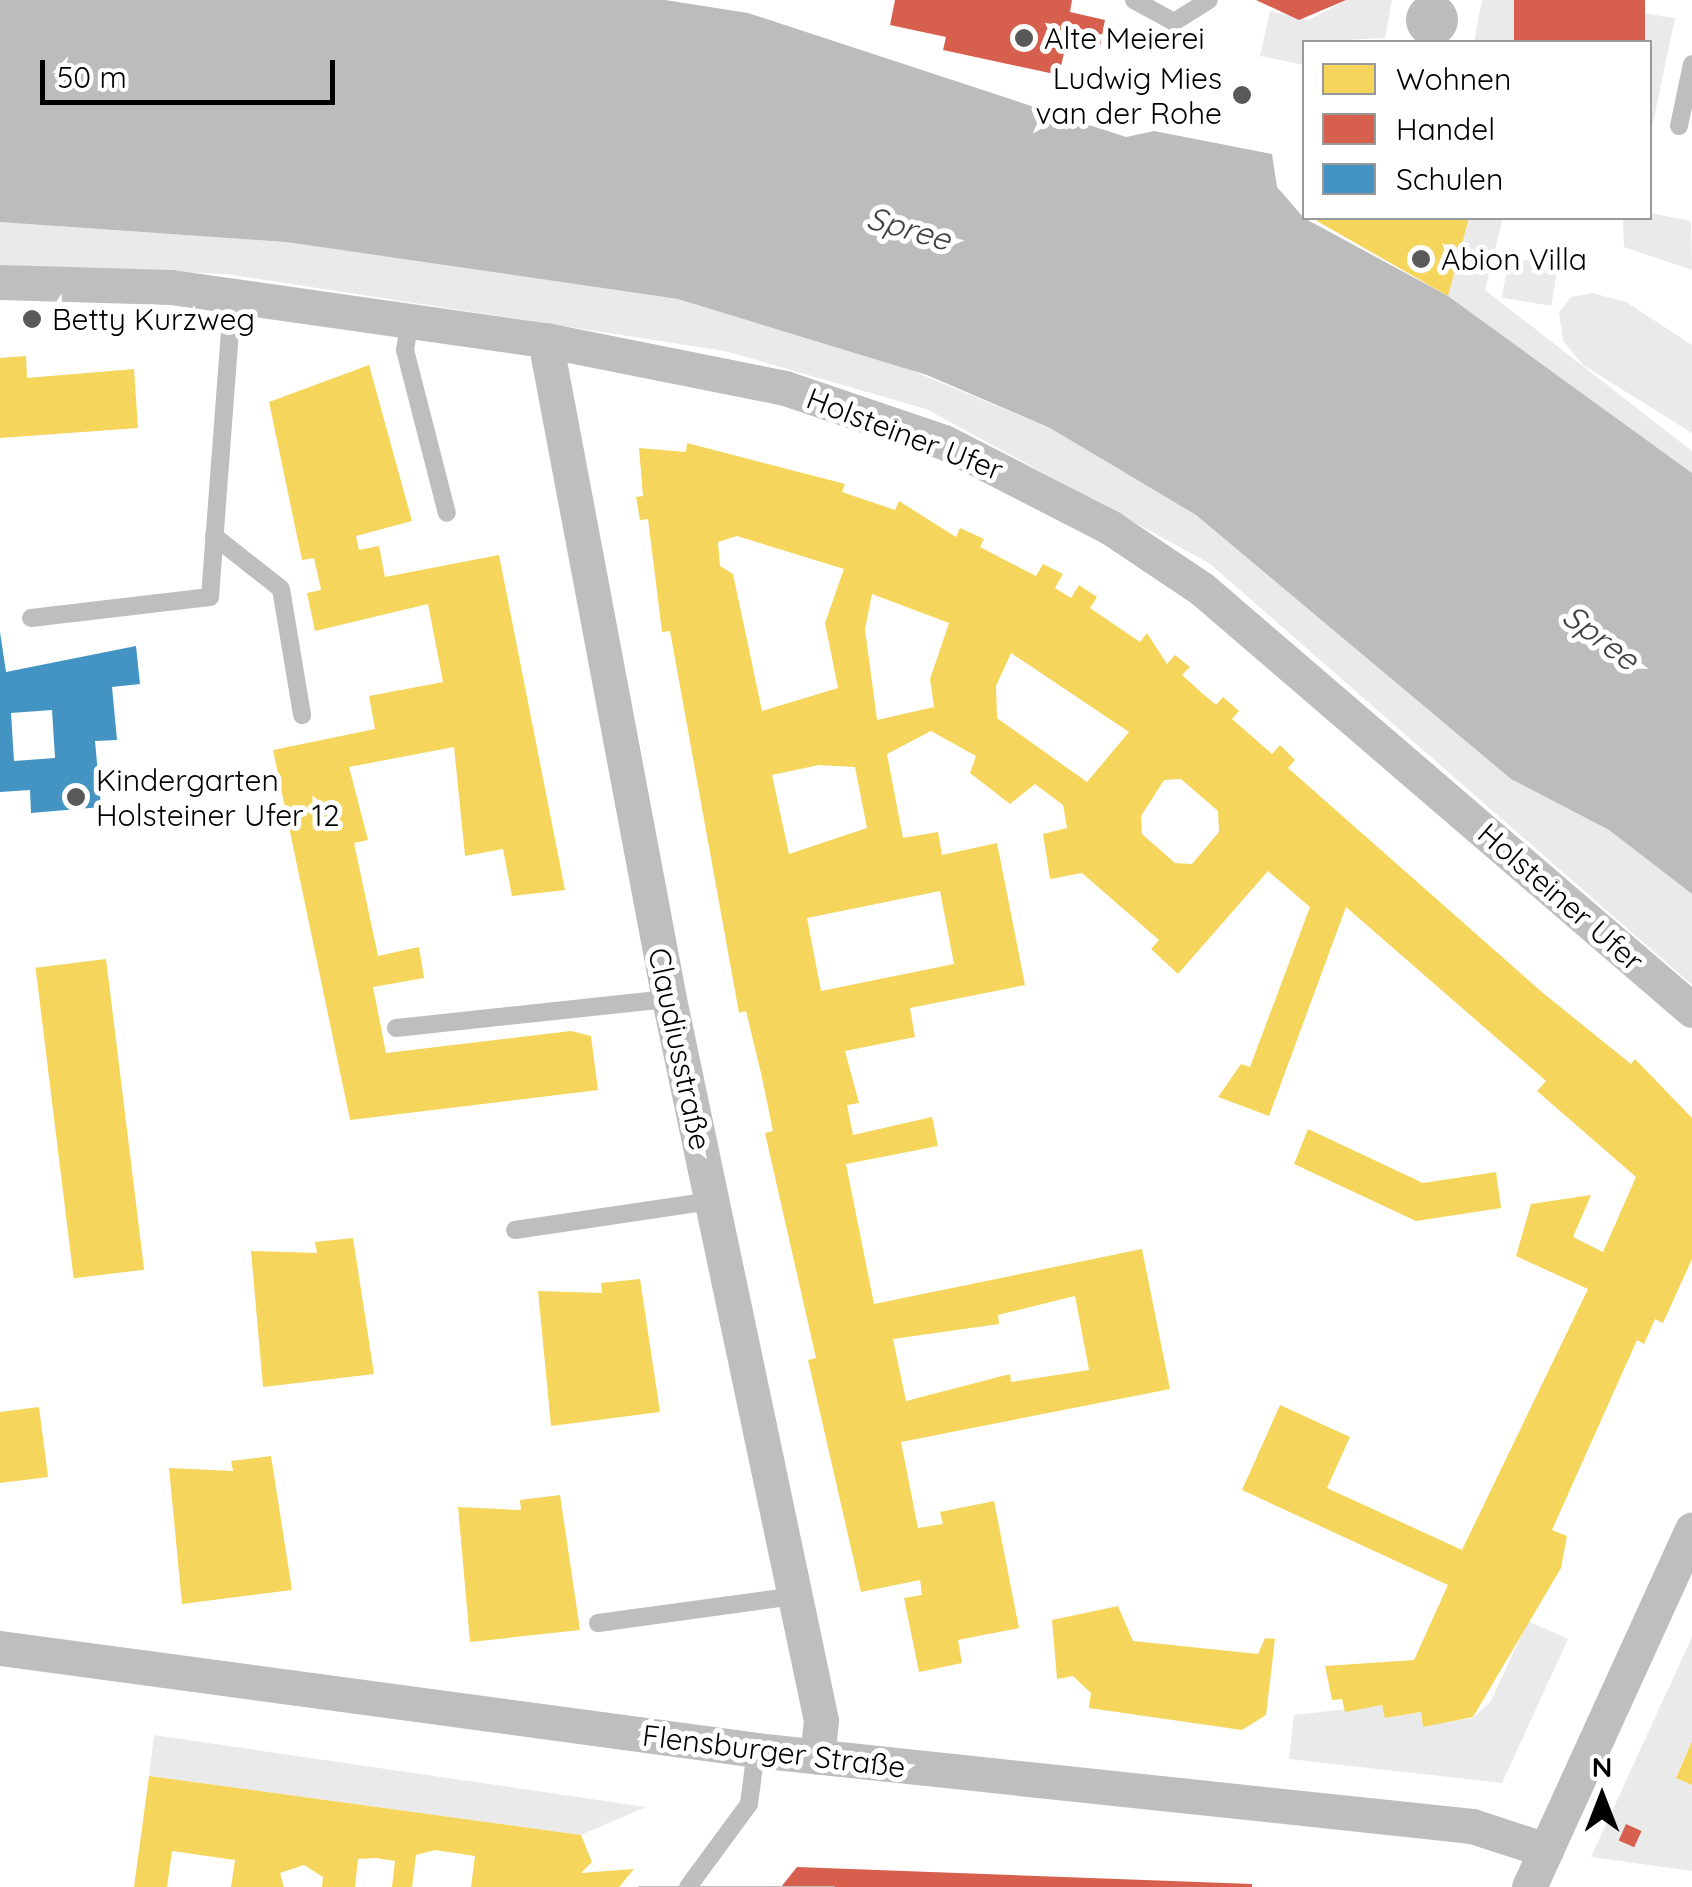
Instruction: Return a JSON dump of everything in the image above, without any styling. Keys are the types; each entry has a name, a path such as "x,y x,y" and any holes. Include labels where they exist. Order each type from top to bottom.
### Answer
{"street":[{"name":"Holsteiner Ufer","path":"0,282 233,294 545,340 843,405 960,449 1111,528 1202,588 1692,1010"},
{"name":"Claudiusstraße","path":"545,340 669,999 820,1720 818,1758"},
{"path":"1529,1887 1692,1528"},
{"name":"Flensburger Straße","path":"0,1648 818,1758 1472,1826 1546,1850"}],"lane":[{"path":"1134,0 1174,22 1209,0"},
{"path":"1679,126 1692,64"},
{"path":"32,618 210,597 233,294"},
{"path":"410,318 405,350 447,513"},
{"path":"214,536 280,589 302,715"},
{"path":"396,1028 669,999"},
{"path":"516,1230 712,1201"},
{"path":"598,1623 794,1596"},
{"path":"688,1887 749,1804 756,1750"}],"shaded area":[{"path":"1346,0 1392,0 1385,38 1302,40 1302,65 1260,56 1270,11 1309,20"},
{"path":"1482,0 1514,0 1520,40 1474,40"},
{"path":"1643,13 1675,18 1652,127 1652,40 1635,40"},
{"path":"1652,213 1691,221 1692,270 1624,247 1623,220 1652,220"},
{"path":"1468,220 1502,220 1485,290 1692,451 1692,473 1448,296"},
{"path":"0,222 286,242 678,299 877,356 1050,428 1196,515 1511,779 1609,830 1692,894 1692,985 1209,563 926,409 725,351 226,274 0,265"},
{"path":"1509,257 1558,266 1551,306 1502,297"},
{"path":"1592,293 1626,302 1692,345 1692,433 1583,365 1563,341 1559,312 1571,297"},
{"path":"1528,1621 1568,1639 1502,1783 1289,1759 1294,1715 1382,1705 1386,1718 1421,1712 1423,1726 1473,1718 1491,1701"},
{"path":"1692,1637 1692,1741 1676,1777 1692,1785 1692,1871 1591,1857"},
{"path":"154,1735 646,1807 581,1835 149,1776"}],"water":[{"path":"1418,-1 1446,-1 1456,10 1456,30 1447,40 1417,40 1408,30 1408,10"},
{"name":"Spree","path":"0,0 665,0 748,13 1126,137 1154,131 1272,154 1277,187 1302,220 1448,296 1692,473 1692,894 1609,830 1511,779 1196,515 1050,428 927,375 678,299 286,242 0,222"}],"building: Wohnen":[{"name":"Abion Villa","path":"1317,220 1468,220 1448,296"},
{"path":"26,356 27,378 134,369 138,428 0,438 0,358"},
{"path":"369,365 412,521 356,536 359,550 379,546 385,577 499,555 565,890 512,896 503,849 465,856 454,747 349,767 368,840 354,843 378,956 419,947 424,978 373,987 386,1053 571,1031 591,1036 598,1090 350,1120 273,750 375,729 369,696 443,682 428,604 315,631 307,593 321,590 314,558 302,560 269,402"},
{"path":"687,443 845,484 842,492 895,510 899,501 956,537 960,528 984,539 980,547 1036,576 1043,564 1063,574 1055,588 1071,598 1079,585 1097,597 1090,608 1140,642 1147,633 1167,664 1175,655 1190,667 1182,675 1203,694 1216,705 1223,697 1239,711 1232,719 1272,754 1280,745 1295,760 1288,768 1543,993 1631,1064 1635,1059 1692,1118 1692,1259 1663,1323 1655,1319 1644,1344 1637,1340 1552,1530 1567,1536 1561,1568 1473,1717 1423,1727 1421,1712 1385,1718 1382,1705 1345,1712 1342,1699 1332,1700 1325,1666 1414,1660 1448,1585 1242,1490 1280,1405 1350,1437 1327,1488 1462,1550 1588,1289 1516,1256 1531,1204 1591,1195 1573,1237 1603,1252 1636,1177 1537,1091 1546,1081 1346,907 1269,1116 1218,1097 1241,1064 1250,1067 1310,907 1268,871 1178,974 1151,949 1159,940 1082,873 1050,879 1043,834 1067,828 1063,805 1035,784 1010,804 970,773 976,756 931,731 887,754 903,838 938,832 942,855 997,843 1025,985 910,1008 915,1037 845,1051 859,1103 847,1105 853,1135 932,1117 938,1146 846,1164 874,1304 1142,1249 1170,1389 901,1442 918,1528 943,1524 940,1512 994,1501 1019,1628 958,1640 962,1663 919,1672 904,1598 922,1595 920,1580 861,1592 808,1360 816,1358 765,1133 773,1131 761,1073 746,1011 739,1013 670,631 662,632 648,519 640,520 636,497 643,496 639,448 686,452","holes":["737,536 844,569 825,623 838,688 762,711 733,574 720,566 718,542","872,594 949,623 930,679 934,707 877,720 865,629","1011,653 1129,732 1087,782 997,718 996,686","819,765 855,767 867,828 789,854 772,775","1181,779 1218,811 1219,832 1192,864 1175,863 1142,834 1141,816 1164,780","940,891 954,964 821,991 807,918","1075,1296 1089,1370 1011,1382 1010,1374 906,1401 893,1339 999,1324 998,1315"]},
{"path":"106,959 144,1270 74,1278 36,968"},
{"path":"1308,1129 1423,1183 1496,1172 1501,1208 1416,1221 1294,1164"},
{"path":"353,1238 374,1374 263,1387 251,1251 317,1253 315,1242"},
{"path":"640,1279 660,1412 551,1426 538,1291 602,1293 601,1283"},
{"path":"39,1407 48,1477 0,1483 0,1412"},
{"path":"271,1456 292,1590 182,1604 169,1468 233,1471 231,1461"},
{"path":"560,1495 580,1630 470,1642 458,1507 521,1510 520,1500"},
{"path":"1118,1606 1133,1641 1258,1654 1265,1638 1275,1639 1266,1715 1242,1730 1089,1708 1091,1693 1073,1676 1057,1679 1052,1620"},
{"path":"1692,1741 1692,1785 1676,1778"},
{"path":"149,1776 581,1835 592,1862 581,1873 634,1869 619,1887 471,1887 475,1856 435,1850 416,1855 412,1887 392,1887 395,1861 376,1858 358,1859 355,1887 322,1887 323,1877 304,1865 280,1873 284,1887 231,1887 235,1860 172,1851 167,1887 134,1887"}],"building: Handel":[{"name":"Alte Meierei","path":"895,0 1072,0 1070,12 1105,20 1100,46 1067,40 1059,75 943,50 946,37 890,25"},
{"path":"1256,0 1346,0 1299,20"},
{"path":"1514,0 1645,0 1645,40 1514,40"},
{"path":"1626,1824 1642,1831 1634,1847 1619,1840"},
{"path":"797,1867 1252,1884 1252,1887 781,1887"}],"building: Schulen":[{"path":"0,632 6,672 136,646 140,684 112,687 117,740 95,741 101,807 31,813 30,790 0,792","holes":["52,710 55,758 14,761 11,713"]}],"tram line":[{"path":"639,1887 834,1887"}],"place":[{"name":"Alte Meierei","path":"1024,38"},
{"name":"Ludwig Mies van der Rohe","path":"1242,95"},
{"name":"Abion Villa","path":"1421,259"},
{"name":"Betty Kurzweg","path":"32,319"},
{"name":"Kindergarten Holsteiner Ufer 12","path":"76,797"}]}
